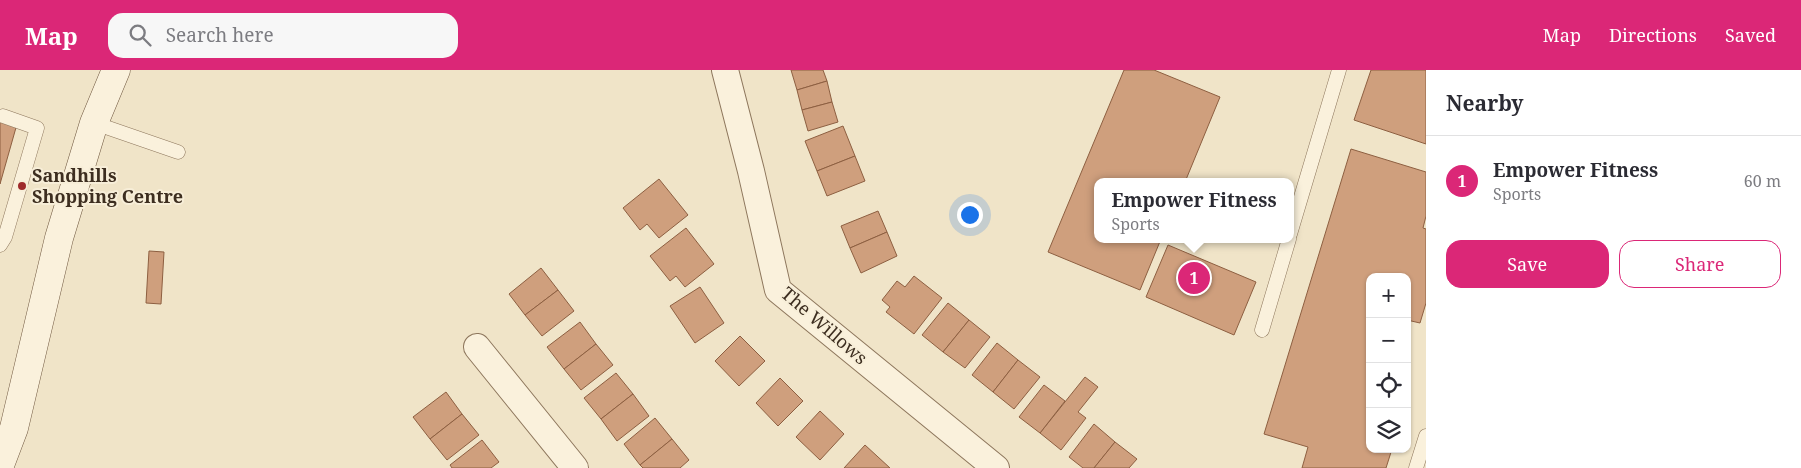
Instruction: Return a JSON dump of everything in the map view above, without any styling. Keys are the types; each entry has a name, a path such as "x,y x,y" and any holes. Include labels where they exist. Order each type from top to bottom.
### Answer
{"main road":[{"path":"0,465 14,428 58,238 94,123 116,70"},
{"path":"14,428 16,468"}],"street":[{"name":"The Willows","path":"725,70 751,171 778,290 996,468"},
{"path":"477,347 575,468"}],"lane":[{"path":"1294,221 1339,70"},
{"path":"0,245 5,237 37,128 3,116"},
{"path":"94,123 178,152"},
{"path":"1262,330 1288,243"},
{"path":"1416,468 1426,436"}],"building":[{"path":"791,70 823,70 827,81 797,90"},
{"path":"1124,70 1154,70 1220,97 1187,178 1094,178 1094,243 1159,243 1140,290 1048,252"},
{"path":"1371,70 1426,70 1426,144 1354,120"},
{"path":"827,81 832,102 802,110 797,90"},
{"path":"832,102 838,122 808,131 802,110"},
{"path":"0,119 17,124 0,184"},
{"path":"843,126 855,156 817,171 805,141"},
{"path":"1351,149 1426,172 1426,216 1423,228 1426,229 1426,303 1420,323 1411,321 1411,273 1366,273 1366,453 1391,453 1386,468 1302,468 1308,447 1264,434"},
{"path":"855,156 865,181 827,196 817,171"},
{"path":"659,179 688,215 659,238 647,224 640,230 623,208"},
{"path":"878,211 887,232 850,248 841,226"},
{"path":"686,228 714,264 685,287 676,276 670,281 650,256"},
{"path":"887,232 897,256 861,273 850,248"},
{"path":"1168,245 1256,282 1234,335 1146,297"},
{"path":"149,251 164,252 161,304 146,303"},
{"path":"541,268 558,290 525,315 509,294"},
{"path":"914,276 942,298 914,334 886,312 890,307 882,300 897,281 905,287"},
{"path":"700,287 724,323 695,343 670,306"},
{"path":"558,290 574,311 542,336 525,315"},
{"path":"948,303 969,320 943,352 922,335"},
{"path":"969,320 990,337 965,368 943,352"},
{"path":"580,322 596,344 564,369 547,347"},
{"path":"740,336 765,361 739,386 715,361"},
{"path":"997,343 1018,360 993,392 972,375"},
{"path":"596,344 613,365 581,390 564,369"},
{"path":"1018,360 1040,377 1014,409 993,392"},
{"path":"616,373 633,394 601,419 584,398"},
{"path":"1085,377 1098,387 1078,412 1086,418 1061,450 1040,433"},
{"path":"780,378 803,401 778,426 756,403"},
{"path":"1044,385 1065,401 1040,433 1019,417"},
{"path":"446,392 462,414 430,439 413,417"},
{"path":"633,394 649,416 617,441 601,419"},
{"path":"820,411 844,434 820,460 796,437"},
{"path":"462,414 479,435 447,460 430,439"},
{"path":"655,418 672,439 640,465 624,444"},
{"path":"1094,424 1115,442 1094,468 1083,468 1069,457"},
{"path":"672,439 689,460 680,468 643,468 640,465"},
{"path":"482,440 499,462 491,468 452,468 450,465"},
{"path":"1115,442 1137,459 1129,468 1094,468"},
{"path":"865,445 890,468 844,468"}],"place":[{"name":"Sandhills Shopping Centre","path":"22,186"},
{"name":"Empower Fitness","path":"1194,278"}]}
